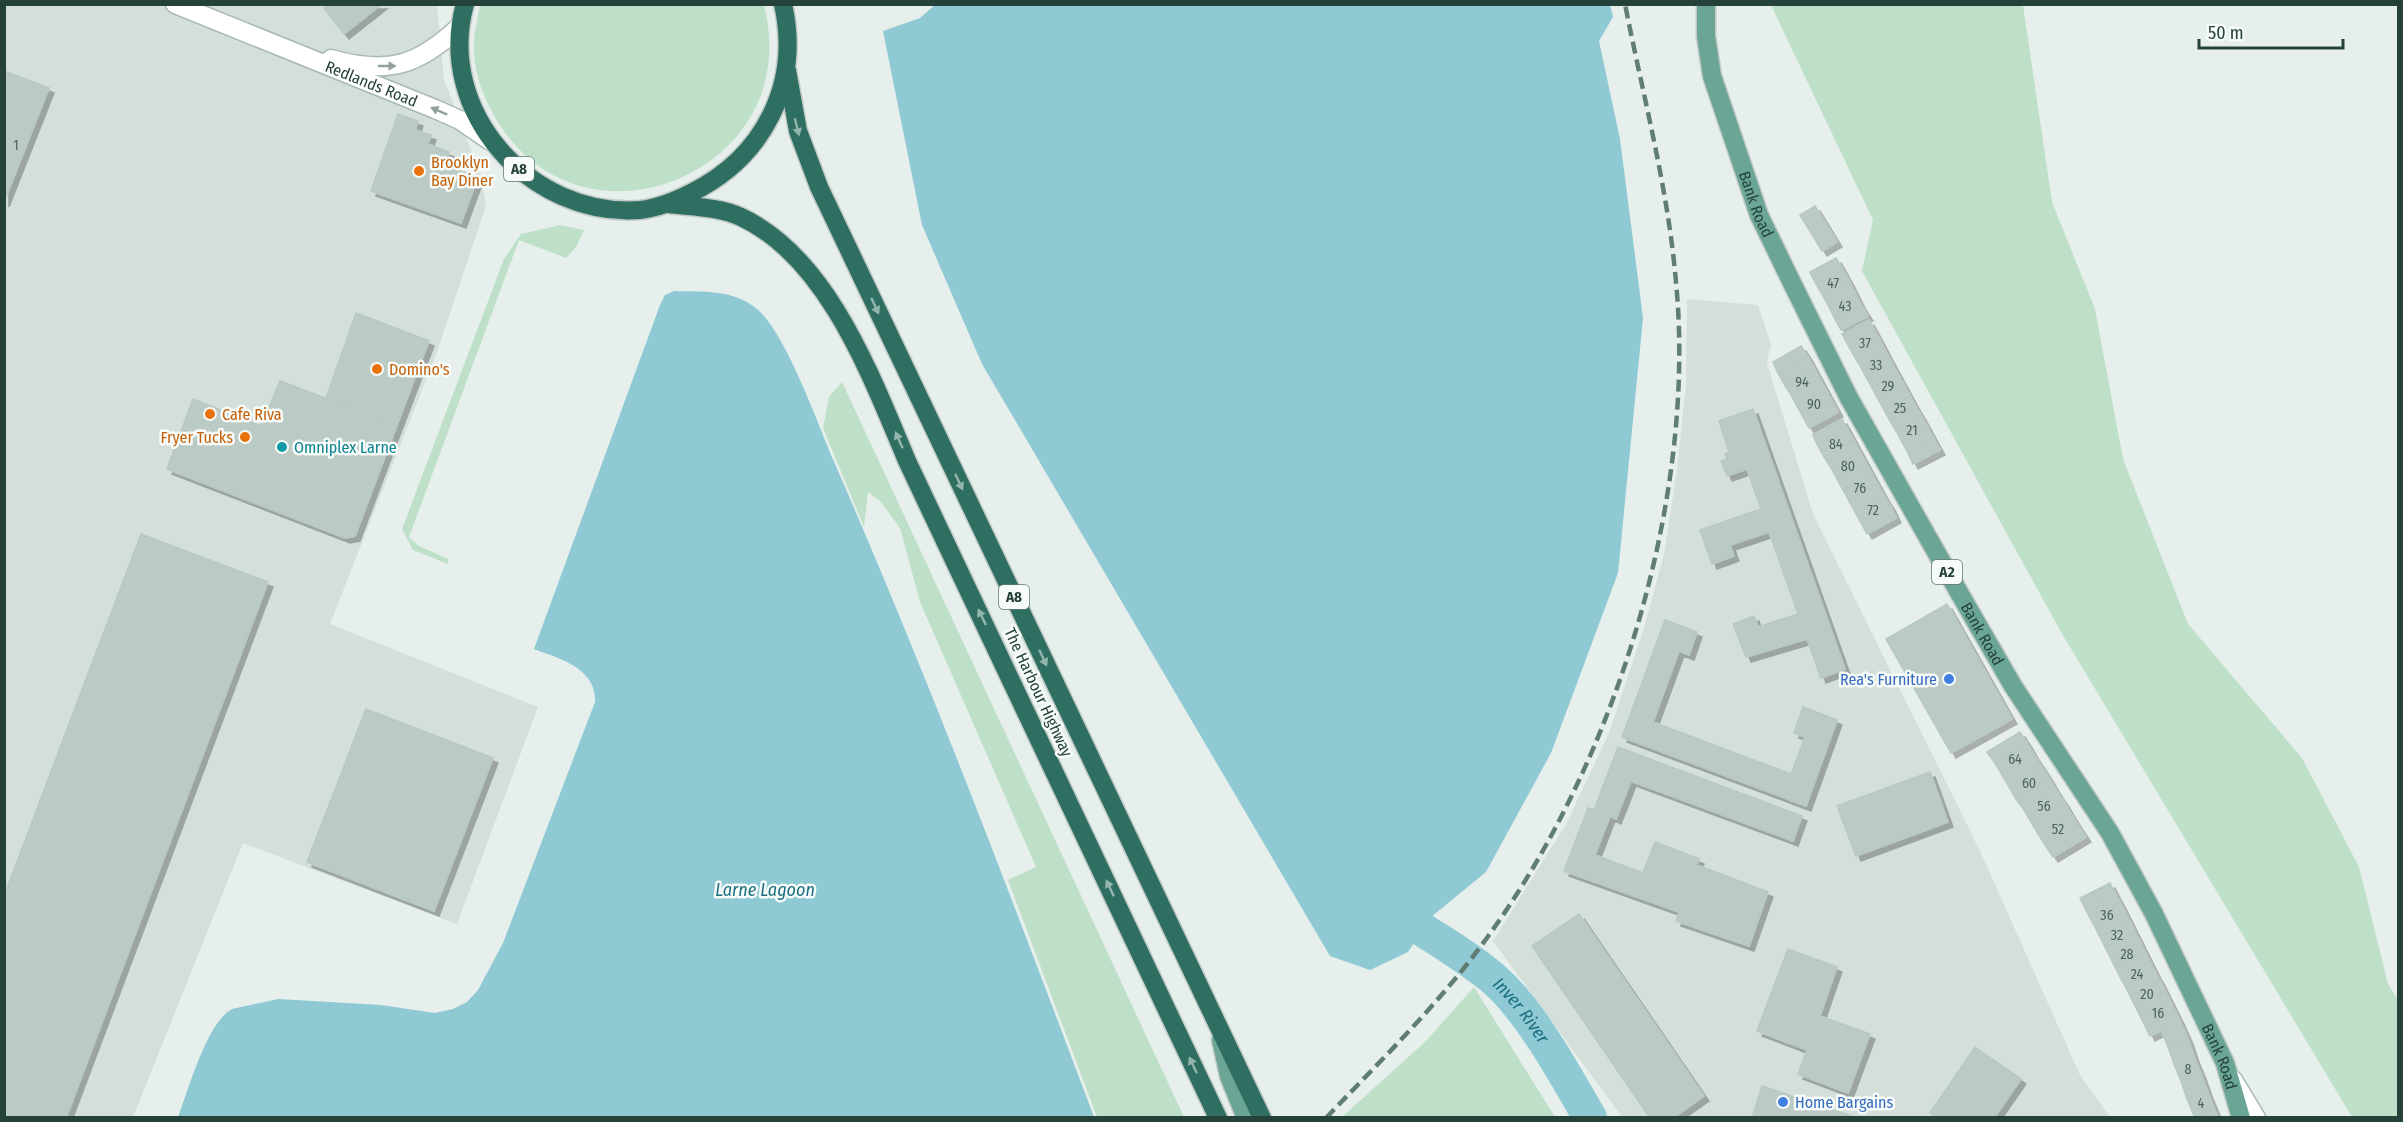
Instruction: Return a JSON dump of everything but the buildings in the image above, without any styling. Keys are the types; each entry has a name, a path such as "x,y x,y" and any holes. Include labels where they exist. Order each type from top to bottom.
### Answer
{"highway":[{"name":"A8","path":"464,5 459,27 462,73 477,120 489,140 520,170 574,200 607,209 641,210 669,204 720,177 755,143 780,96 787,70 789,46 783,4"},
{"name":"A8","path":"787,70 798,131 819,187 1262,1118"},
{"name":"The Harbour Highway","path":"669,204 718,209 740,216 771,233 806,271 836,311 872,379 908,463 1218,1118"}],"main road":[{"name":"Bank Road","path":"1706,4 1706,36 1712,76 1760,215 1791,282 1849,398 1972,616 2020,696 2110,833 2154,914 2232,1079 2241,1118"},
{"path":"1218,1026 1229,1076 1246,1118"}],"street":[{"name":"Redlands Road","path":"175,4 435,109 459,120 489,140"},
{"name":"Redlands Road","path":"249,34 341,61 397,66 430,52 459,27"},
{"path":"2232,1079 2256,1118"}],"shaded area":[{"path":"5,5 437,5 444,79 481,177 486,206 437,352 330,624 538,707 457,924 243,843 133,1117 5,1118"},
{"path":"1687,299 1758,305 1771,344 1767,363 1813,514 1981,853 2080,1075 2110,1117 1622,1117 1493,941 1566,824 1609,733 1644,628 1664,554 1677,470 1686,383"}],"green space":[{"path":"480,4 764,5 768,63 753,113 721,152 679,179 631,191 582,187 536,164 493,114 481,87 474,59 474,39"},
{"path":"1771,5 2023,5 2052,202 2095,309 2123,459 2188,624 2302,758 2359,867 2388,984 2398,1000 2398,1117 2352,1117 2061,632 1862,271 1873,220"},
{"path":"560,225 584,230 576,247 566,258 519,240 409,537 419,546 448,559 448,564 413,550 402,529 504,259 521,234"},
{"path":"842,382 1184,1117 1097,1117 1008,880 1036,867 920,602 900,528 880,501 868,492 864,527 823,428 829,397"},
{"path":"1474,987 1555,1117 1342,1117 1426,1041"}],"water":[{"path":"936,4 1610,5 1613,17 1599,41 1620,139 1643,318 1618,573 1551,753 1486,872 1431,917 1408,952 1370,970 1330,956 982,364 922,225 883,31 920,18"},
{"name":"Larne Lagoon","path":"674,291 718,293 748,303 768,321 790,359 937,708 1094,1117 178,1117 193,1075 214,1028 232,1009 278,999 381,1005 435,1013 453,1009 467,1002 478,990 503,943 595,702 594,690 583,673 564,661 534,649 660,305 665,295"}],"waterway":[{"name":"Inver River","path":"1423,930 1478,966 1508,993 1547,1045 1590,1118"}],"railway":[{"path":"1326,1118 1452,983 1489,935 1534,866 1575,789 1610,708 1638,624 1660,537 1673,450 1679,365 1676,282 1667,212 1625,4"}],"place":[{"name":"Brooklyn Bay Diner","path":"419,171"},
{"name":"Domino's","path":"377,369"},
{"name":"Cafe Riva","path":"210,414"},
{"name":"Fryer Tucks","path":"245,437"},
{"name":"Omniplex Larne","path":"282,447"},
{"name":"Rea's Furniture","path":"1949,679"},
{"name":"Home Bargains","path":"1783,1102"}]}
